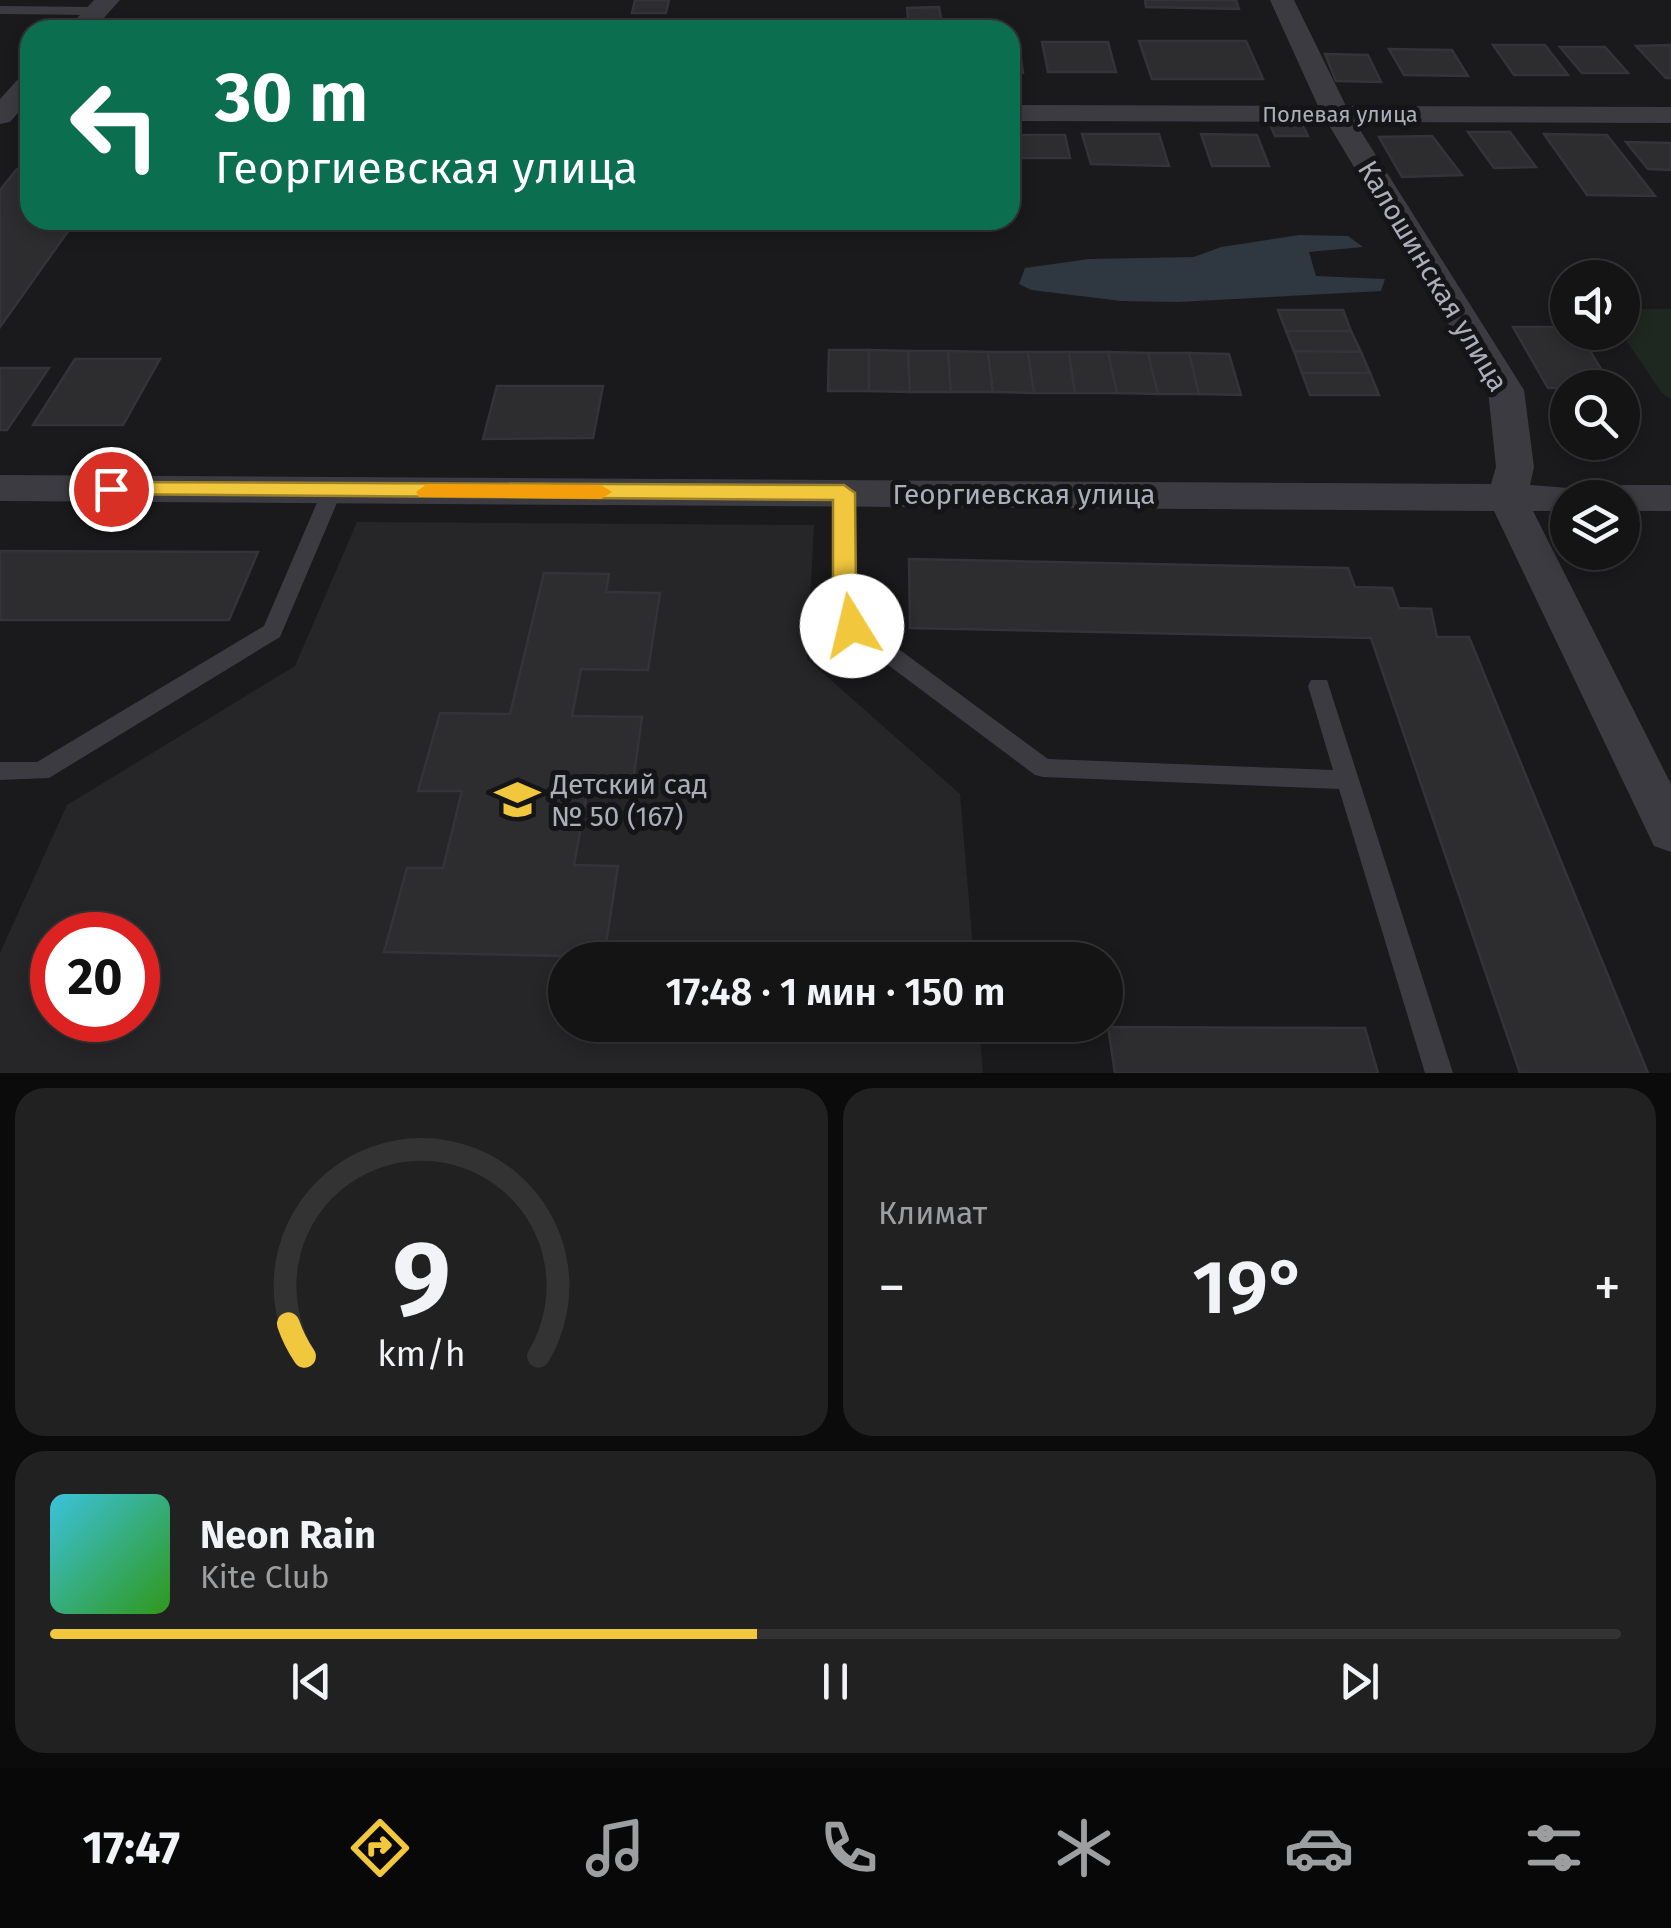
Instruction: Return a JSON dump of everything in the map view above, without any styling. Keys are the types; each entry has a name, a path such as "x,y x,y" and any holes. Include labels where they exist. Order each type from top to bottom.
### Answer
{"street":[{"name":"Калошинская улица","path":"1282,0 1336,114 1506,390 1515,466 1507,498"},
{"name":"Полевая улица","path":"1020,113 1671,115"},
{"name":"Георгиевская улица","path":"0,488 1550,498"},
{"path":"1507,498 1671,832"},
{"path":"1640,498 1671,498"}],"lane":[{"path":"0,10 94,14"},
{"path":"0,770 42,771 272,630 332,491"},
{"path":"844,493 844,589 852,626 1043,768 1348,780"},
{"path":"1319,686 1439,1073"}],"shaded area":[{"path":"1299,235 1348,236 1363,247 1309,252 1316,276 1385,279 1381,291 1179,302 1121,301 1031,290 1019,284 1025,268 1089,259 1194,257 1221,247"},
{"path":"1671,309 1671,399 1662,393 1633,350 1640,350 1640,310"},
{"name":"Детский сад № 50 (167)","path":"357,522 814,525 807,659 960,794 972,942 548,942 548,1042 980,1042 983,1073 0,1073 0,953 67,805 295,666"}],"building":[{"path":"635,0 669,0 666,13 632,13"},
{"path":"1145,0 1236,0 1239,9 1146,7"},
{"path":"939,7 941,20 908,20 907,8"},
{"path":"1139,41 1246,41 1263,79 1152,79"},
{"path":"1042,42 1108,42 1116,72 1048,72"},
{"path":"1493,45 1545,45 1568,75 1514,75"},
{"path":"1671,45 1671,78 1666,78 1636,46"},
{"path":"1560,47 1605,47 1628,73 1582,73"},
{"path":"1389,49 1452,50 1468,76 1404,75"},
{"path":"1325,54 1368,55 1381,82 1336,81"},
{"path":"1269,122 1301,122 1308,136 1275,136"},
{"path":"1468,132 1510,132 1536,167 1494,168"},
{"path":"1082,134 1159,134 1169,166 1091,164"},
{"path":"1201,134 1257,135 1269,166 1212,166"},
{"path":"1544,134 1607,135 1655,196 1587,195"},
{"path":"1020,135 1065,135 1070,158 1020,158"},
{"path":"1432,136 1462,175 1402,177 1379,137"},
{"path":"1626,142 1671,143 1671,170 1648,169"},
{"path":"20,169 20,230 69,230 0,327 0,190"},
{"path":"1278,310 1343,310 1351,331 1286,331"},
{"path":"1513,327 1550,327 1550,350 1589,350 1602,370 1550,370 1548,388"},
{"path":"1286,331 1351,331 1361,352 1294,351"},
{"path":"829,350 869,350 869,391 828,391"},
{"path":"869,350 908,351 910,392 869,391"},
{"path":"908,351 948,351 951,392 910,392"},
{"path":"948,351 988,352 993,392 951,392"},
{"path":"1294,351 1361,352 1370,373 1302,373"},
{"path":"988,352 1028,352 1034,393 993,392"},
{"path":"1028,352 1069,352 1075,393 1034,393"},
{"path":"1069,352 1108,352 1117,393 1075,393"},
{"path":"1108,352 1148,353 1158,394 1117,393"},
{"path":"1148,353 1189,353 1199,394 1158,394"},
{"path":"1189,353 1229,354 1241,395 1199,394"},
{"path":"75,359 160,359 123,425 33,425"},
{"path":"0,368 49,368 7,430 0,430"},
{"path":"1302,373 1370,373 1379,395 1310,395"},
{"path":"497,386 603,386 593,438 483,439"},
{"path":"0,551 258,552 229,620 0,620"},
{"path":"909,559 1348,568 1355,587 1392,588 1399,608 1431,609 1437,637 1469,637 1648,1073 1520,1073 1371,638 910,628"},
{"path":"544,573 609,574 606,592 660,593 648,670 581,669 572,716 642,717 632,789 588,788 574,865 618,866 606,942 548,942 548,956 384,952 407,868 443,868 462,791 418,791 440,713 510,714"},
{"path":"1123,1027 1365,1028 1378,1073 1115,1073 1110,1042 1123,1042"}],"slow traffic":[{"path":"427,492 601,492"}],"place":[{"name":"Детский сад № 50 (167)","path":"518,800"}],"route":[{"path":"111,489 844,493 844,589 852,626"}]}
